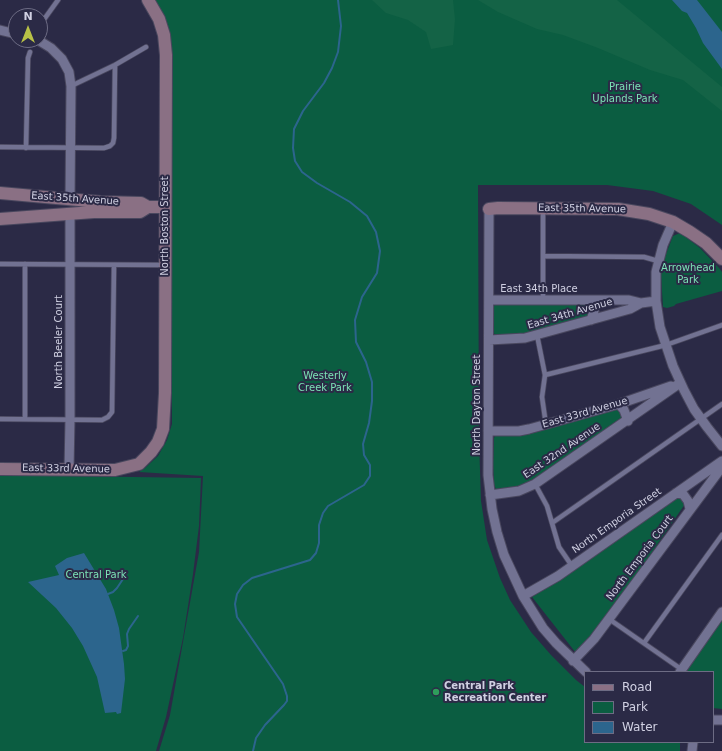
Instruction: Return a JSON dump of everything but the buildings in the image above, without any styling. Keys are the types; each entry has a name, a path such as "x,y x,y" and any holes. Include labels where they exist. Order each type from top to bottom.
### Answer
{"street":[{"name":"North Boston Street","path":"148,0 159,19 164,35 166,55 164,415 163,429 158,442 151,452"},
{"path":"48,46 62,59 69,72 71,86 70,199"},
{"name":"East 35th Avenue","path":"0,193 101,202 140,203 148,207 165,207"},
{"name":"East 35th Avenue","path":"0,219 110,212 140,212 148,207"},
{"name":"East 35th Avenue","path":"490,209 543,208 632,210 673,222 706,243 722,259"},
{"name":"North Dayton Street","path":"490,209 488,475 497,532 504,555 523,596 543,628 573,661 585,671"},
{"name":"North Beeler Court","path":"69,470 70,214"},
{"path":"673,222 658,261 656,272 656,301 660,326 680,383 701,419 722,446"},
{"name":"East 34th Place","path":"489,300 629,300 641,303"},
{"name":"East 34th Place","path":"589,300 594,311 591,320"},
{"name":"East 34th Avenue","path":"489,340 511,340 537,335 630,309 641,303 656,301"},
{"name":"East 33rd Avenue","path":"488,431 519,431 546,425 619,404 680,383"},
{"name":"East 32nd Avenue","path":"490,495 519,491 535,484 628,421 680,383"},
{"path":"651,404 654,392"},
{"path":"619,404 624,410 628,421"},
{"name":"East 33rd Avenue","path":"0,469 115,470 138,464 151,452"},
{"name":"North Emporia Street","path":"523,596 558,576 722,461"},
{"path":"705,473 720,470"},
{"name":"North Emporia Court","path":"573,661 594,639 720,470"},
{"path":"676,493 683,494 688,501 690,509"},
{"path":"680,671 722,612"}],"lane":[{"path":"48,14 58,0"},
{"path":"71,86 115,65 146,47"},
{"path":"26,148 28,58 30,52"},
{"path":"0,147 104,148 110,146 113,143 114,138 115,65"},
{"path":"543,208 543,300"},
{"path":"543,256 644,257 658,261"},
{"path":"0,264 165,265"},
{"path":"25,264 25,419"},
{"path":"0,419 102,420 108,417 112,412 114,265"},
{"path":"545,374 666,345 722,325"},
{"path":"537,335 545,374 542,397 546,425"},
{"path":"552,523 722,404"},
{"path":"535,484 547,506 559,547 572,566"},
{"path":"644,643 722,535"},
{"path":"609,619 644,643 680,671"}],"green space":[{"name":"Westerly Creek Park","path":"154,0 722,0 722,225 691,204 653,191 607,185 478,185 479,440 481,501 487,540 500,578 510,600 531,632 551,655 584,686 584,743 680,743 680,751 159,751 170,715 199,552 203,476 139,472 158,456 167,440 172,424 172,52"},
{"path":"372,0 453,0 455,19 453,45 431,49 426,32 408,20 386,13"},
{"path":"478,0 617,0 722,87 722,111 683,80 650,70 563,35 537,29 498,12"},
{"name":"Arrowhead Park","path":"684,233 687,238 700,248 722,272 722,291 667,308 663,307 661,275 664,259 673,236"},
{"path":"497,303 585,303 591,310 588,316 523,335 496,336 493,332 494,306"},
{"path":"616,407 623,414 621,418 534,481 519,487 496,489 494,485 493,464 494,438 496,434"},
{"name":"Central Park","path":"0,475 201,478 199,526 183,638 166,717 156,751 0,751"},
{"path":"676,496 682,498 685,504 595,635 576,653 532,597"},
{"path":"722,612 722,709 714,708 714,671 681,671"}],"water":[{"path":"672,0 697,0 722,32 722,69 703,43 687,13 682,11"},
{"path":"84,553 106,589 119,628 125,679 121,713 117,714 116,712 105,713 97,677 83,646 72,628 56,608 28,582 59,575 55,566 67,558"}],"waterway":[{"path":"253,751 256,738 265,725 287,701 287,696 283,684 237,617 235,604 237,594 243,585 252,578 310,560 316,553 319,543 319,525 323,513 328,506 364,485 370,476 370,465 364,455 363,444 369,423 372,401 372,382 366,362 356,342 355,320 362,297 377,273 380,251 376,232 367,216 350,202 317,183 302,172 295,161 293,148 294,129 303,111 324,83 338,52 341,26 338,0"},
{"path":"108,594 113,592 123,579"},
{"path":"123,651 126,650 128,646 127,634 129,629 138,616"}],"place":[{"name":"Central Park Recreation Center","path":"436,692"}],"park label":[{"name":"Prairie Uplands Park","path":"625,92"}]}
